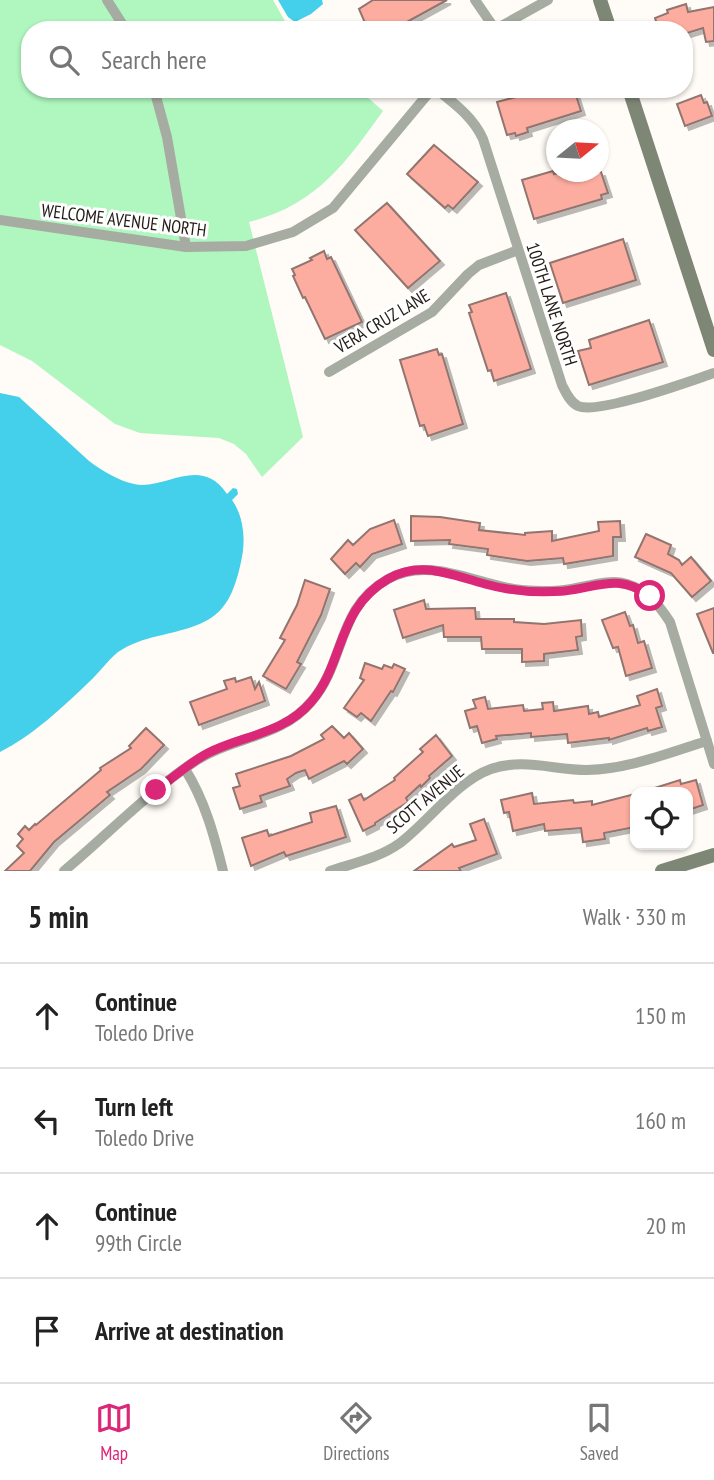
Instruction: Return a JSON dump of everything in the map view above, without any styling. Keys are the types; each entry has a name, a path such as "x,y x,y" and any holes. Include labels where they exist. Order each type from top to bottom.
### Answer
{"street":[{"path":"107,0 120,21"},
{"path":"475,0 489,21"},
{"path":"509,21 548,0"},
{"path":"600,0 607,21"},
{"path":"156,98 167,137 186,247"},
{"name":"WELCOME AVENUE NORTH","path":"0,220 186,247 246,246 293,232 333,208 426,98"},
{"name":"100TH LANE NORTH","path":"446,98 462,110 478,128 562,385 571,400 578,406 594,408 653,394 714,373"},
{"path":"632,98 714,350"},
{"name":"VERA CRUZ LANE","path":"328,372 432,312 479,265 518,250"},
{"path":"64,871 156,790 185,769 214,750 273,730 300,713 320,690 345,628 361,600 391,577 419,570 435,569 485,584 524,590 565,590 613,582 626,583 639,589 660,607 670,622 714,764"},
{"name":"SCOTT AVENUE","path":"330,871 377,856 398,844 465,784 491,769 513,764 604,769 625,766 707,741"},
{"path":"185,769 196,787 212,828 223,871"},
{"path":"663,871 714,855"}],"green space":[{"path":"0,0 273,0 285,21 21,21 21,98 368,98 383,111 342,165 327,180 293,205 249,222 303,437 262,477 246,454 234,444 219,438 140,433 115,424 32,361 0,345"}],"water":[{"path":"278,0 322,0 323,4 297,21 288,17"},
{"path":"0,393 19,397 89,461 122,480 146,485 194,475 217,482 227,494 233,488 237,489 238,494 232,500 239,514 244,538 236,581 230,596 214,616 191,627 142,640 118,652 46,721 0,752"}],"building":[{"path":"373,0 447,0 409,21 364,21 359,9"},
{"path":"686,4 688,12 714,7 714,41 706,42 703,28 693,31 693,21 656,21 655,18 668,13 667,10"},
{"path":"701,95 712,116 685,126 677,104"},
{"path":"512,98 577,98 581,111 556,119 546,119 546,122 527,128 528,132 516,136 515,133 507,135 497,102"},
{"path":"434,145 478,182 453,209 448,205 445,208 407,174"},
{"path":"546,173 546,182 604,182 608,193 601,195 602,199 534,219 522,180"},
{"path":"387,203 440,261 408,288 355,230"},
{"path":"623,239 636,280 563,303 550,263"},
{"path":"324,251 327,259 331,257 362,322 325,339 305,297 303,298 292,269"},
{"path":"506,293 531,369 494,381 491,370 488,371 469,313 472,312 469,305"},
{"path":"649,320 663,362 589,385 578,351 591,348 589,340"},
{"path":"437,349 439,355 442,354 463,424 428,436 424,425 420,426 400,360"},
{"path":"411,516 480,523 479,530 525,535 552,531 552,541 599,531 598,522 620,521 621,537 613,537 613,556 564,564 563,558 527,561 487,555 488,549 449,544 450,540 411,541"},
{"path":"394,520 402,544 372,554 360,567 356,563 345,574 331,559 348,540 353,545 370,529"},
{"path":"646,534 671,545 668,554 682,565 691,557 711,581 692,597 671,573 635,557"},
{"path":"305,580 330,589 321,615 297,662 301,664 286,689 263,676 285,640 280,638 297,605"},
{"path":"424,600 426,609 475,608 476,619 514,619 514,622 544,624 581,620 582,636 576,637 578,650 544,654 544,661 522,662 522,649 482,649 481,637 444,637 443,625 403,638 394,610"},
{"path":"714,608 714,653 713,653 697,614"},
{"path":"625,612 630,626 633,625 638,643 644,641 652,668 626,676 618,647 613,648 602,620"},
{"path":"365,663 382,669 384,665 392,668 394,664 405,669 393,692 391,691 371,721 361,713 357,717 344,708 364,680 360,678"},
{"path":"251,677 255,689 259,682 265,701 199,725 190,702 227,689 224,681 235,678 236,682"},
{"path":"657,689 662,706 656,708 662,727 648,731 647,728 609,740 568,743 567,734 531,737 531,733 496,736 497,739 482,743 477,726 470,728 465,711 476,708 473,700 485,697 488,709 523,705 524,711 543,709 542,703 553,702 554,711 588,706 589,714 598,712 599,717 640,705 637,696"},
{"path":"332,726 344,738 349,733 363,749 347,764 344,761 309,779 305,770 296,773 287,779 290,786 260,796 262,802 240,809 233,788 240,786 236,774 291,756 324,739 321,735"},
{"path":"146,728 164,745 141,769 107,792 110,795 54,842 30,871 5,871 24,853 17,846 23,839 18,834 25,826 29,830 36,825 101,770 100,768 131,748 129,746"},
{"path":"436,735 452,756 406,798 408,802 363,831 349,800 361,794 364,800 395,780 394,778 423,752 420,749"},
{"path":"680,780 681,784 696,780 703,805 693,808 693,787 658,787"},
{"path":"532,793 534,804 573,800 574,803 592,801 592,805 630,795 630,828 604,833 605,839 583,842 581,828 545,831 544,824 513,831 509,812 504,813 501,800"},
{"path":"336,806 346,837 286,856 284,852 251,866 242,838 267,830 269,836 312,822 310,813"},
{"path":"484,819 497,854 459,868 461,871 414,871 452,844 454,847 476,840 470,824"}],"route":[{"path":"156,790 207,754 273,730 300,713 320,690 354,610 371,590 391,577 404,572 435,569 485,584 544,592 613,582 626,583 650,596"}]}
